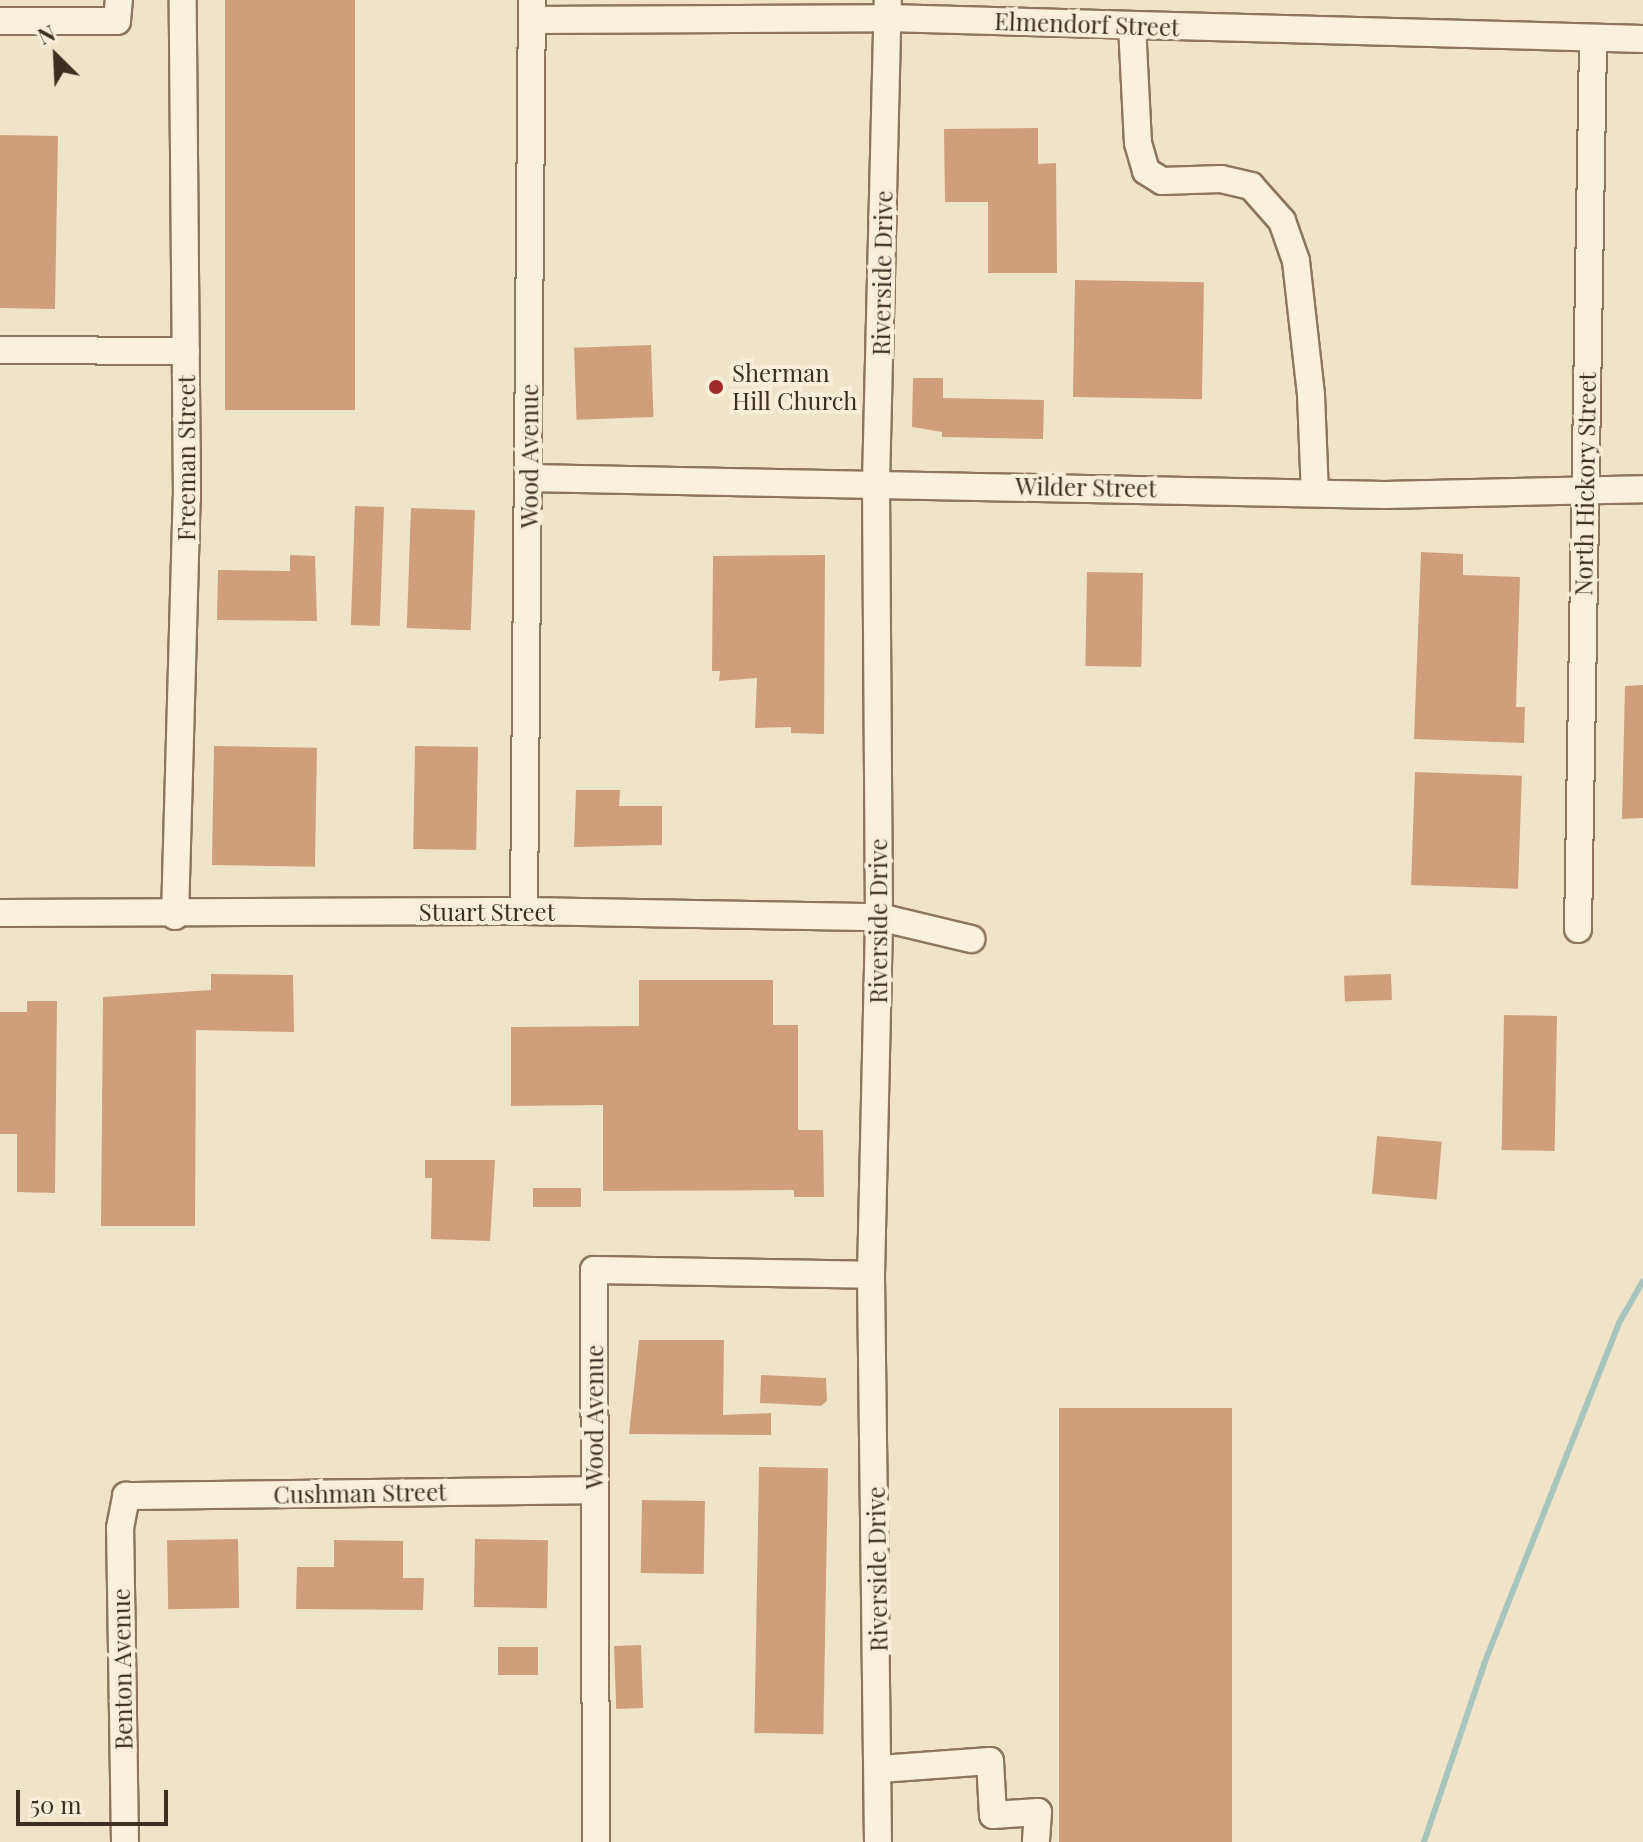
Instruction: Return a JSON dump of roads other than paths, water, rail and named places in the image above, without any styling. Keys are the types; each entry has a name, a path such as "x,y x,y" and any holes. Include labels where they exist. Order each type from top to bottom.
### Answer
{"street":[{"path":"1,21 117,21 119,0"},
{"name":"Freeman Street","path":"175,916 187,498 183,0"},
{"name":"Elmendorf Street","path":"532,10 888,9 1132,25 1643,39"},
{"name":"Riverside Drive","path":"878,1842 880,1769 871,1275 879,917 876,482 888,9"},
{"name":"Wood Avenue","path":"524,911 532,10"},
{"path":"1132,25 1138,143 1146,171 1162,181 1221,179 1251,186 1282,221 1296,261 1311,395 1315,493"},
{"name":"North Hickory Street","path":"1578,929 1593,39"},
{"path":"0,350 186,351"},
{"name":"Wilder Street","path":"529,478 876,482 1315,493 1643,489"},
{"name":"Stuart Street","path":"0,913 175,916 524,911 879,917 971,939"},
{"name":"Wood Avenue","path":"596,1842 594,1270 871,1275"},
{"name":"Cushman Street","path":"126,1496 594,1490"},
{"name":"Benton Avenue","path":"125,1842 120,1528 126,1496"},
{"path":"880,1769 990,1761 993,1815 1038,1812 1036,1842"}],"waterway":[{"path":"1424,1842 1486,1659 1619,1323 1643,1281"}],"place":[{"name":"Sherman Hill Church","path":"716,387"}]}
